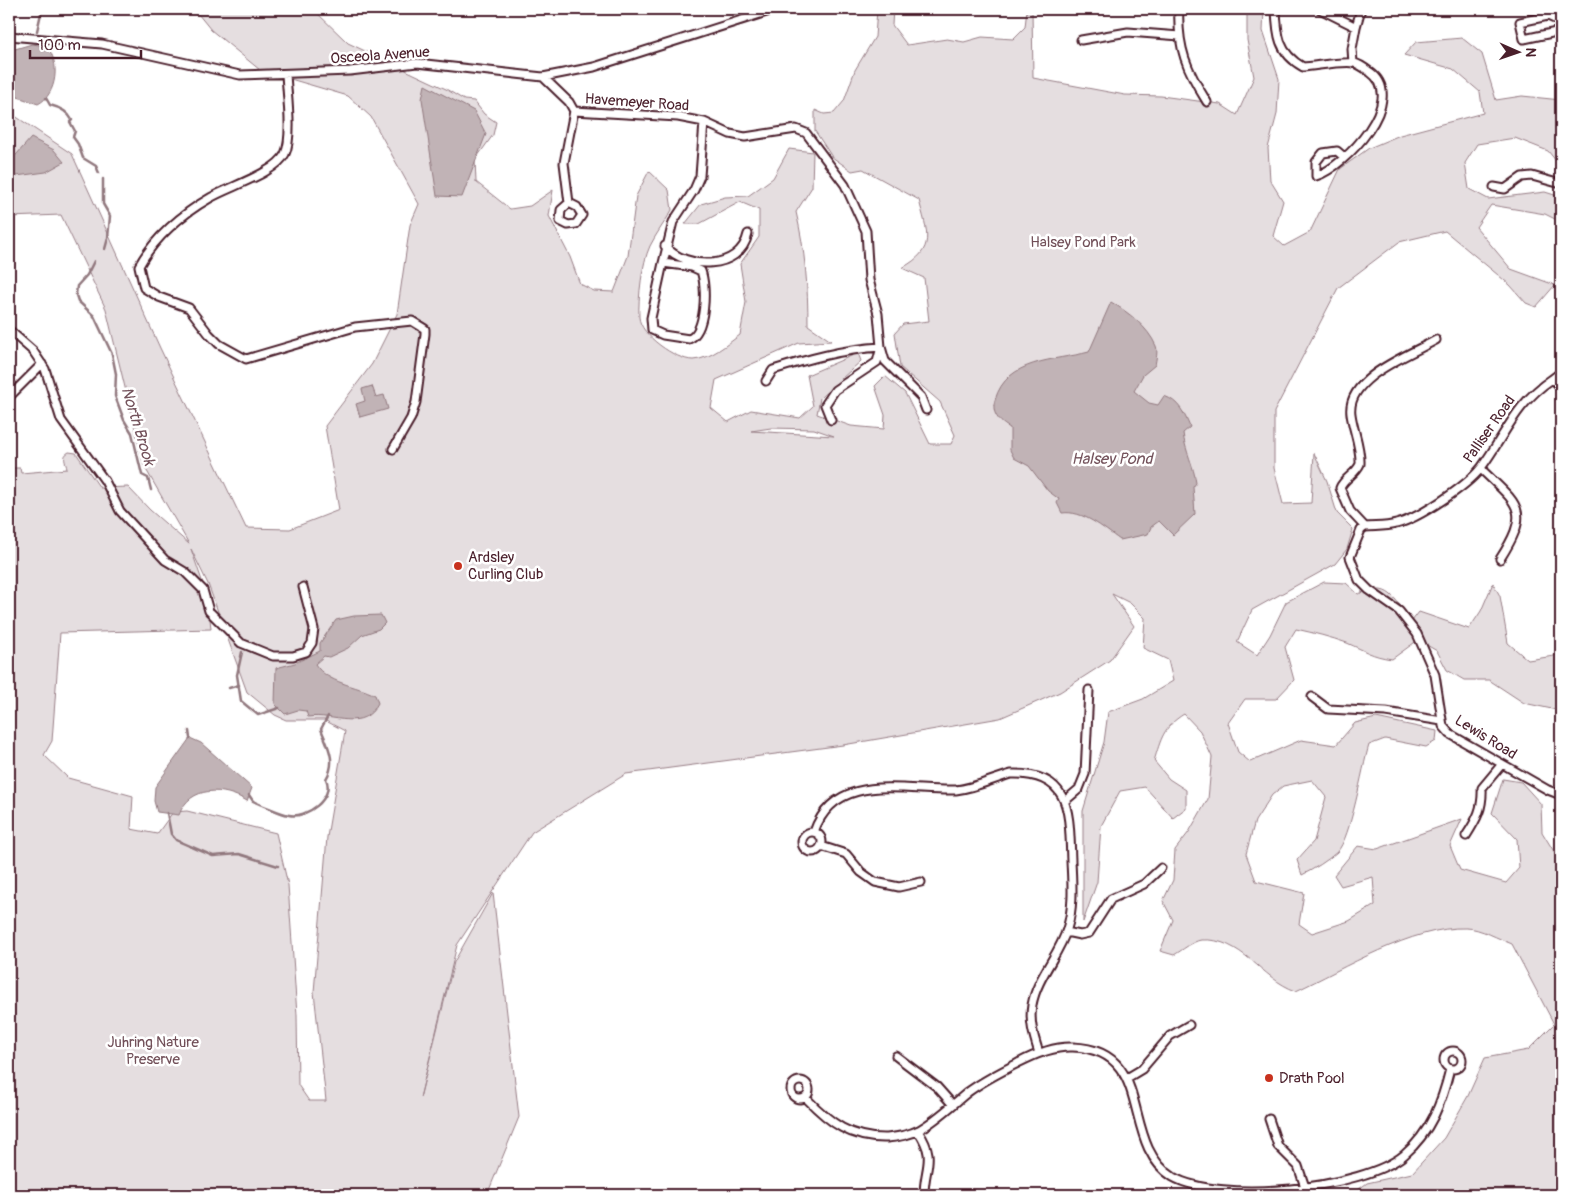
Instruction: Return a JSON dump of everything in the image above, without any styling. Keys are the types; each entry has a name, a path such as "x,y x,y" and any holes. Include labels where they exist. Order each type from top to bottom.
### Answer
{"street":[{"name":"Osceola Avenue","path":"9,36 102,44 240,75 350,71 417,63 543,77 594,67 776,9"},
{"path":"1179,9 1182,54 1188,70 1207,102"},
{"path":"1276,9 1277,36 1287,54 1296,63 1303,67 1354,63 1377,77 1381,88 1382,102 1376,121 1363,140 1344,157"},
{"path":"1320,9 1356,27"},
{"path":"1354,63 1352,48 1361,9"},
{"path":"1561,22 1548,16 1520,22 1524,40 1561,31"},
{"path":"1081,40 1128,32 1180,36"},
{"path":"286,74 289,127 285,154 274,166 209,198 168,229 147,250 139,266 144,288 159,297 189,308 219,344 246,359 355,327 402,321 418,323 425,329 425,334 416,402 411,418 394,449"},
{"name":"Havemeyer Road","path":"543,77 569,102 574,111 678,117 704,122 730,134 745,137 796,129 806,133 846,185 866,231 868,280 878,314 881,347"},
{"path":"569,203 564,163 574,111"},
{"path":"663,263 692,267 701,272 704,279 701,322 696,334 689,338 663,336 652,330 651,318 665,246 673,222 694,190 700,176 704,122"},
{"path":"1494,187 1505,189 1515,180 1532,176 1561,184"},
{"path":"665,246 672,254 687,260 712,264 723,261 737,252 746,244 748,234"},
{"path":"9,330 33,352 42,364 48,375 61,420 104,481 120,511 165,560 185,572 203,590 209,611 241,644 263,653 284,657 306,652 312,643 314,628 303,586"},
{"path":"1366,527 1350,511 1340,488 1343,481 1360,464 1351,414 1353,396 1367,378 1436,340"},
{"path":"766,381 773,370 797,362 866,348 881,347"},
{"path":"881,347 885,361 921,397 926,410"},
{"path":"831,420 825,405 835,390 877,362 881,347"},
{"path":"9,397 42,364"},
{"name":"Palliser Road","path":"1366,527 1396,524 1415,517 1454,492 1480,469 1533,391 1561,372"},
{"path":"1552,378 1561,386"},
{"path":"1480,469 1516,504 1518,513 1516,529 1500,559"},
{"name":"Lewis Road","path":"1366,527 1361,530 1350,556 1359,580 1369,590 1399,611 1417,634 1435,676 1443,726 1450,734 1548,790 1561,795"},
{"path":"1066,800 1079,789 1085,774 1089,690"},
{"path":"1312,697 1328,709 1366,711 1442,721"},
{"path":"1466,836 1483,803 1482,788 1502,764"},
{"path":"821,846 813,852 803,847 804,836 814,832 821,816 836,801 856,792 877,788 958,790 1011,774 1019,774 1046,781 1066,800 1070,819 1072,894 1071,917 1066,932 1032,1005 1031,1024 1039,1053"},
{"path":"814,832 821,839 821,846"},
{"path":"821,846 846,854 861,872 875,882 899,887 921,882"},
{"path":"1066,932 1080,935 1088,932 1110,899 1144,884 1161,868"},
{"path":"1128,1078 1142,1069 1170,1036 1189,1025"},
{"path":"806,1098 832,1123 856,1135 876,1138 897,1137 918,1131 987,1079 1039,1053 1066,1047 1095,1050 1111,1058 1128,1078 1147,1146 1154,1159 1166,1171 1189,1183 1218,1190 1272,1193 1335,1182 1372,1172 1387,1166 1405,1154 1425,1132 1437,1111 1450,1069"},
{"path":"896,1056 937,1087 953,1105"},
{"path":"1269,1119 1278,1146 1298,1166 1305,1187"},
{"path":"918,1131 926,1142 929,1156 924,1195"}],"green space":[{"path":"194,9 313,9 348,43 446,89 464,100 474,101 484,114 496,122 493,135 475,160 476,182 510,209 530,206 553,190 549,216 570,257 580,284 594,291 614,292 628,256 636,196 649,171 669,190 672,210 647,253 641,281 639,317 645,331 652,339 669,351 686,359 693,360 706,357 740,335 746,302 740,264 759,237 759,210 740,202 699,224 685,224 701,204 725,197 748,196 773,178 789,149 813,152 812,187 796,212 805,268 808,325 831,341 799,343 716,380 711,408 728,422 751,410 800,418 813,406 807,375 858,353 861,361 820,398 817,414 851,426 884,429 885,415 875,386 885,376 905,393 930,444 951,444 955,435 940,402 900,367 895,333 903,324 929,321 924,278 902,268 921,254 927,239 919,200 863,169 852,171 832,157 815,131 815,110 824,114 834,113 844,101 855,70 875,37 877,9 893,9 892,25 907,45 947,39 964,42 982,37 1013,39 1025,27 1027,9 1032,9 1033,78 1125,95 1161,96 1220,104 1237,115 1254,77 1247,40 1247,9 1264,9 1263,31 1279,79 1277,114 1268,148 1270,180 1283,201 1273,236 1284,246 1310,232 1340,169 1369,148 1400,135 1483,113 1480,92 1453,69 1404,55 1416,42 1462,38 1482,54 1496,100 1522,96 1561,100 1561,167 1548,151 1515,138 1477,144 1465,163 1469,189 1488,199 1545,192 1561,197 1561,222 1545,214 1491,205 1476,227 1511,269 1555,285 1536,307 1526,303 1510,285 1445,231 1399,242 1338,288 1274,412 1274,468 1283,504 1311,503 1314,453 1327,481 1337,513 1353,529 1347,549 1335,564 1252,610 1237,642 1257,655 1270,635 1286,602 1324,582 1346,583 1358,594 1369,591 1384,591 1395,599 1412,621 1419,612 1469,629 1481,611 1493,583 1500,596 1508,643 1528,660 1554,656 1561,651 1561,711 1524,703 1489,680 1464,680 1447,670 1437,651 1418,640 1392,659 1374,655 1347,643 1296,629 1285,647 1294,680 1276,699 1245,699 1228,723 1238,752 1250,762 1301,740 1336,745 1355,723 1376,718 1437,731 1436,741 1426,747 1385,739 1369,745 1347,833 1342,844 1329,859 1302,875 1297,860 1314,841 1326,797 1312,780 1283,786 1272,795 1255,821 1246,854 1256,881 1304,893 1299,924 1312,933 1349,921 1375,905 1373,877 1341,886 1334,875 1358,846 1377,849 1462,819 1450,846 1460,870 1506,883 1519,868 1517,839 1492,813 1503,779 1521,782 1541,804 1542,832 1561,863 1561,1195 1351,1195 1367,1183 1412,1173 1444,1138 1468,1096 1485,1058 1528,1050 1554,1024 1512,944 1471,928 1445,929 1401,941 1296,991 1272,978 1240,952 1228,945 1215,941 1198,941 1174,955 1160,951 1173,920 1163,901 1173,880 1175,850 1189,832 1208,799 1212,757 1200,731 1184,714 1167,729 1154,761 1169,779 1186,790 1186,808 1173,818 1145,787 1120,791 1101,826 1097,882 1083,922 1083,811 1104,742 1108,712 1143,699 1173,681 1168,660 1143,648 1145,618 1130,603 1112,594 1134,626 1110,660 1060,692 1000,718 843,745 626,774 532,832 457,945 420,1098 454,962 493,893 519,1117 487,1195 9,1195 9,468 20,468 21,473 67,469 65,455 69,452 76,453 100,488 128,487 150,510 189,544 144,466 106,309 61,215 9,217 9,112 72,154 160,348 246,528 290,529 339,510 325,426 372,364 397,314 410,225 419,204 371,117 348,96 260,70 211,30","holes":["771,428 814,429 834,436 751,431","191,549 208,584 247,692 275,715 286,720 324,720 345,731 327,837 314,992 326,1101 309,1101 298,1085 297,1015 288,885 276,833 187,811 173,812 157,834 131,829 133,796 68,778 44,755 52,741 60,633 211,629 208,598"]}],"water":[{"path":"32,44 46,46 51,52 55,69 53,86 44,100 38,104 12,95 9,80 9,54 15,49"},
{"path":"425,85 474,111 486,134 462,197 437,196 422,99"},
{"path":"31,138 54,150 64,162 46,172 9,177 9,163"},
{"name":"Halsey Pond","path":"1111,302 1131,315 1143,326 1157,348 1155,365 1143,375 1134,391 1149,403 1158,405 1164,396 1174,401 1183,412 1190,427 1183,433 1196,483 1193,487 1195,514 1173,535 1159,521 1151,527 1148,534 1120,540 1100,525 1085,517 1078,514 1062,513 1057,503 1059,499 1048,491 1029,466 1014,458 1010,450 1010,428 999,420 995,413 995,400 1001,386 1010,376 1021,369 1047,360 1089,352"},
{"path":"372,386 376,397 384,395 388,409 360,417 356,404 365,401 362,389"},
{"path":"381,615 385,623 379,629 362,635 348,648 329,657 324,656 315,664 327,676 375,695 378,703 372,712 356,720 318,716 308,717 306,711 298,710 285,714 275,704 276,668 295,663 320,651 320,643 336,620 354,616"},
{"path":"190,738 201,743 252,788 247,801 228,793 208,792 191,798 184,805 179,815 157,812 154,801 155,787"}],"waterway":[{"name":"North Brook","path":"37,31 42,9"},
{"name":"North Brook","path":"46,98 50,105 62,110 70,117 72,120 70,122 75,131 73,137 78,144 83,158 96,166 99,173"},
{"name":"North Brook","path":"103,179 103,204 110,216 105,249"},
{"name":"North Brook","path":"94,261 87,275 77,286 76,295 78,301 94,316 112,354 116,374 115,396 124,420 132,433 142,475 148,478 151,490"},
{"name":"North Brook","path":"242,652 237,675 241,701 258,715 279,708"},
{"name":"North Brook","path":"229,688 239,685"},
{"name":"North Brook","path":"249,795 253,801 289,815 303,814 317,806 323,800 326,793 328,786 326,779 331,766 329,748 321,729 328,716"},
{"name":"North Brook","path":"189,731 190,738"},
{"path":"167,813 171,834 176,840 213,856 239,854 278,866"}],"place":[{"name":"Ardsley Curling Club","path":"458,566"},
{"name":"Drath Pool","path":"1269,1078"}],"park label":[{"name":"Halsey Pond Park","path":"1083,242"},
{"name":"Juhring Nature Preserve","path":"153,1050"}]}
